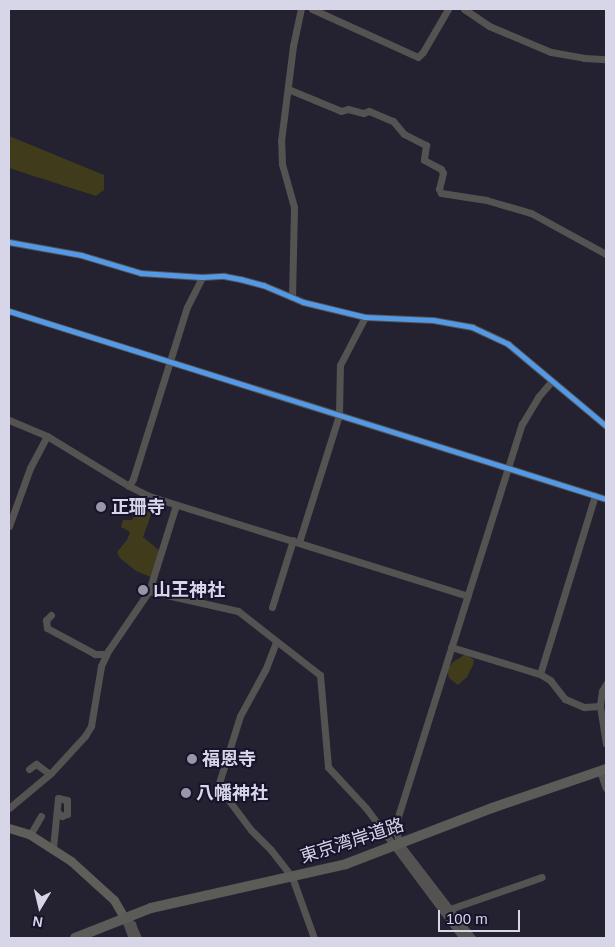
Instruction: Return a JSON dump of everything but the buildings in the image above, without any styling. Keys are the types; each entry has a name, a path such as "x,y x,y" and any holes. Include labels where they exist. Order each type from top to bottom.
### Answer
{"highway":[{"name":"東京湾岸道路","path":"76,938 124,917 152,908 346,864 492,808 603,770"}],"main road":[{"path":"9,828 30,835 53,848 100,886 114,900 124,917"}],"street":[{"path":"292,297 294,207 282,164 281,141 301,9"},
{"path":"312,9 418,57 423,52 448,9"},
{"path":"464,9 489,26 551,52 584,58 606,59"},
{"path":"288,89 341,111 348,109 363,113 369,111 393,121 404,134 426,145 424,160 441,169 443,173 439,189 441,193 486,200 531,212 606,254"},
{"path":"9,242 81,255 141,273 202,277 224,276 240,279 263,285 303,302 365,317 433,320 472,327 508,344 551,382 606,426"},
{"path":"128,486 133,479 187,307 202,277"},
{"path":"9,311 606,499"},
{"path":"272,606 339,415 340,365 365,317"},
{"path":"463,938 397,844 396,826 400,808 522,424 538,397 551,382"},
{"path":"9,420 47,436 128,486 176,505 468,596"},
{"path":"9,526 30,468 47,436"},
{"path":"540,674 594,495"},
{"path":"9,808 50,774 85,736 91,726 99,673 106,654 150,591 176,505"},
{"path":"150,591 238,611 320,675 328,767 397,844 472,938"},
{"path":"51,615 46,620 47,628 95,654 106,654"},
{"path":"276,642 265,670 240,716 218,786 251,830 271,850 292,877 314,938"},
{"path":"451,647 540,674 550,680 565,699 584,707 600,706"},
{"path":"606,684 602,691 600,706 606,744"},
{"path":"29,769 36,764 50,774"},
{"path":"603,770 606,788"},
{"path":"53,848 57,812"},
{"path":"30,835 41,819"},
{"path":"450,909 542,877"},
{"path":"124,917 132,938"},
{"path":"124,917 132,924 138,938"}],"shaded area":[{"path":"9,136 104,175 104,190 96,196 9,168"},
{"path":"153,500 156,501 143,537 160,551 153,578 136,571 120,558 117,552 127,540 130,532 121,527 123,520 132,520 136,511 145,511"},
{"path":"466,654 474,660 473,665 467,677 458,685 449,678 447,670 453,662"}],"waterway":[{"path":"462,932 468,938"}],"cycle path":[{"path":"9,242 81,255 141,273 202,277 224,276 240,279 263,285 303,302 365,317 433,320 472,327 508,344 606,426"},
{"path":"9,311 606,499"}],"place":[{"name":"正珊寺","path":"101,507"},
{"name":"山王神社","path":"143,590"},
{"name":"福恩寺","path":"192,759"},
{"name":"八幡神社","path":"186,793"}]}
